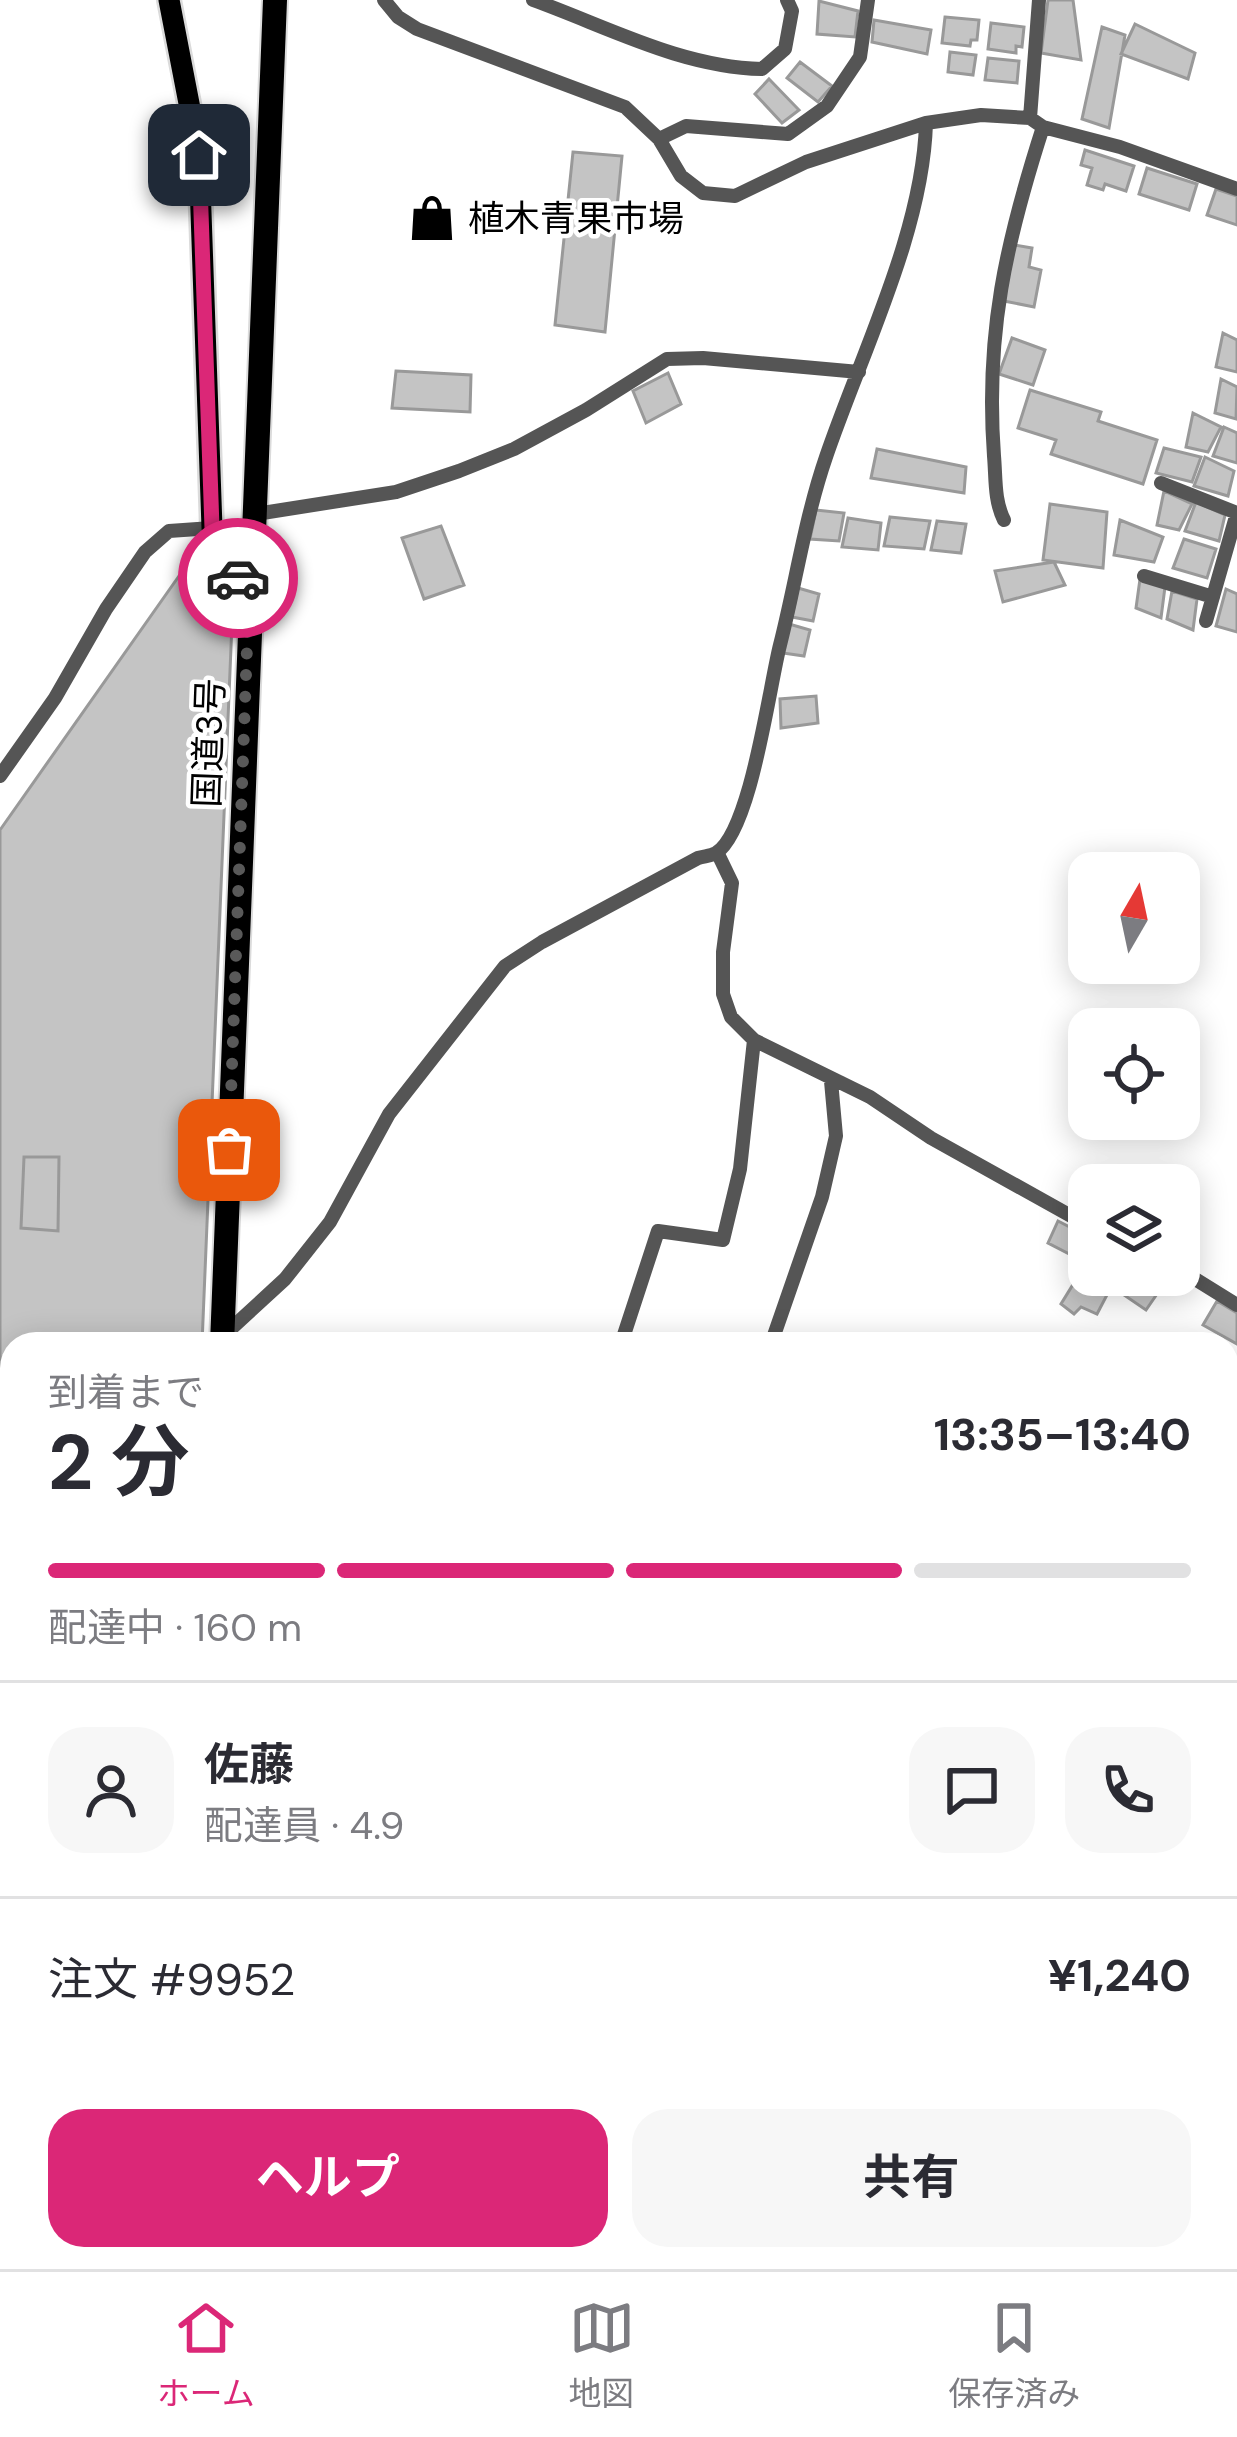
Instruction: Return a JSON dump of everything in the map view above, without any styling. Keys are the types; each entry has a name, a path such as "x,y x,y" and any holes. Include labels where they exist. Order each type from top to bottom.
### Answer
{"highway":[{"name":"国道3号","path":"222,1332 275,0"}],"main road":[{"path":"169,0 199,155 212,528 222,560 249,591"}],"street":[{"path":"384,0 398,17 417,28 625,107 659,140 681,176 703,193 735,196 806,162 926,124 981,115 1036,123 1120,147 1237,189"},
{"path":"533,0 702,62 722,68 762,69 785,49 793,11 787,0"},
{"path":"659,140 686,126 788,134 827,106 860,57 868,0"},
{"path":"1004,520 998,507 992,427 994,330 1010,229 1036,123 1039,0"},
{"path":"230,1332 285,1279 331,1222 389,1114 505,966 698,858 717,852 732,835 743,812 825,459 859,372 925,164 926,124"},
{"path":"256,514 396,492 459,471 514,449 667,359 859,372"},
{"path":"1161,483 1237,513 1206,621"},
{"path":"0,776 55,698 145,552 170,531 212,528"},
{"path":"1144,576 1214,596"},
{"path":"717,852 733,884 723,952 723,994 730,1017 754,1040 870,1097 931,1138 1068,1214"},
{"path":"625,1332 658,1231 723,1240 740,1169 754,1040"},
{"path":"775,1332 822,1197 836,1136 831,1081"},
{"path":"1200,1282 1237,1305"}],"building":[{"path":"1048,0 1073,0 1081,60 1041,53"},
{"path":"819,1 858,11 855,37 817,34"},
{"path":"945,17 979,20 977,40 971,40 970,46 942,43"},
{"path":"874,20 931,30 927,54 872,42"},
{"path":"991,23 1024,27 1022,47 1016,46 1016,53 988,49"},
{"path":"1135,24 1195,53 1188,79 1121,54"},
{"path":"1102,27 1125,35 1109,128 1082,119"},
{"path":"950,52 976,55 973,75 948,72"},
{"path":"988,58 1019,61 1017,83 985,80"},
{"path":"800,62 832,86 818,102 787,78"},
{"path":"769,79 799,110 782,123 755,94"},
{"path":"1085,150 1134,166 1126,191 1105,184 1103,190 1087,185 1092,168 1081,165"},
{"path":"573,152 622,156 605,332 555,325"},
{"path":"1147,168 1197,184 1189,210 1139,194"},
{"path":"1216,189 1237,196 1237,225 1207,215"},
{"path":"1014,245 1032,248 1029,267 1041,270 1034,307 1004,301"},
{"path":"1223,333 1237,340 1237,372 1216,367"},
{"path":"1012,338 1045,350 1033,385 999,374"},
{"path":"396,371 471,375 470,412 392,408"},
{"path":"668,373 681,404 646,423 633,391"},
{"path":"1221,379 1237,387 1236,419 1215,413"},
{"path":"1030,390 1101,412 1098,421 1157,440 1143,484 1051,454 1056,440 1018,428"},
{"path":"1193,413 1221,427 1208,452 1186,447"},
{"path":"1224,427 1237,433 1237,463 1213,456"},
{"path":"1164,448 1201,457 1192,482 1156,473"},
{"path":"877,449 966,467 964,493 871,478"},
{"path":"1205,457 1234,471 1228,496 1194,486"},
{"path":"1164,491 1192,504 1179,530 1157,525"},
{"path":"1196,502 1225,515 1219,541 1185,531"},
{"path":"1050,504 1107,512 1103,568 1043,560"},
{"path":"816,510 844,513 839,541 810,539"},
{"path":"890,517 930,521 924,549 884,546"},
{"path":"848,518 881,523 878,550 842,547"},
{"path":"1120,520 1163,537 1154,562 1114,555"},
{"path":"937,521 966,524 961,553 931,550"},
{"path":"441,526 464,585 424,599 402,538"},
{"path":"1184,539 1216,549 1207,578 1173,568"},
{"path":"198,549 233,599 202,1332 0,1332 0,830"},
{"path":"1054,562 1065,585 1003,602 995,571"},
{"path":"1140,579 1165,587 1161,618 1136,608"},
{"path":"798,588 819,594 813,621 792,617"},
{"path":"1226,589 1237,594 1237,632 1216,626"},
{"path":"1172,591 1197,599 1193,630 1167,619"},
{"path":"789,624 810,630 804,656 783,653"},
{"path":"816,696 818,723 781,728 780,699"},
{"path":"24,1157 59,1157 58,1231 21,1228"},
{"path":"1058,1221 1068,1226 1068,1253 1048,1243"},
{"path":"1068,1293 1106,1296 1097,1314 1081,1307 1074,1314 1061,1304"},
{"path":"1125,1296 1156,1296 1146,1310"},
{"path":"1217,1301 1237,1313 1237,1332 1216,1332 1203,1325"}],"way so far":[{"path":"229,1150 249,591 238,578"}],"place":[{"name":"植木青果市場","path":"432,218"}],"route":[{"path":"199,155 212,528 222,560 238,578"}]}
